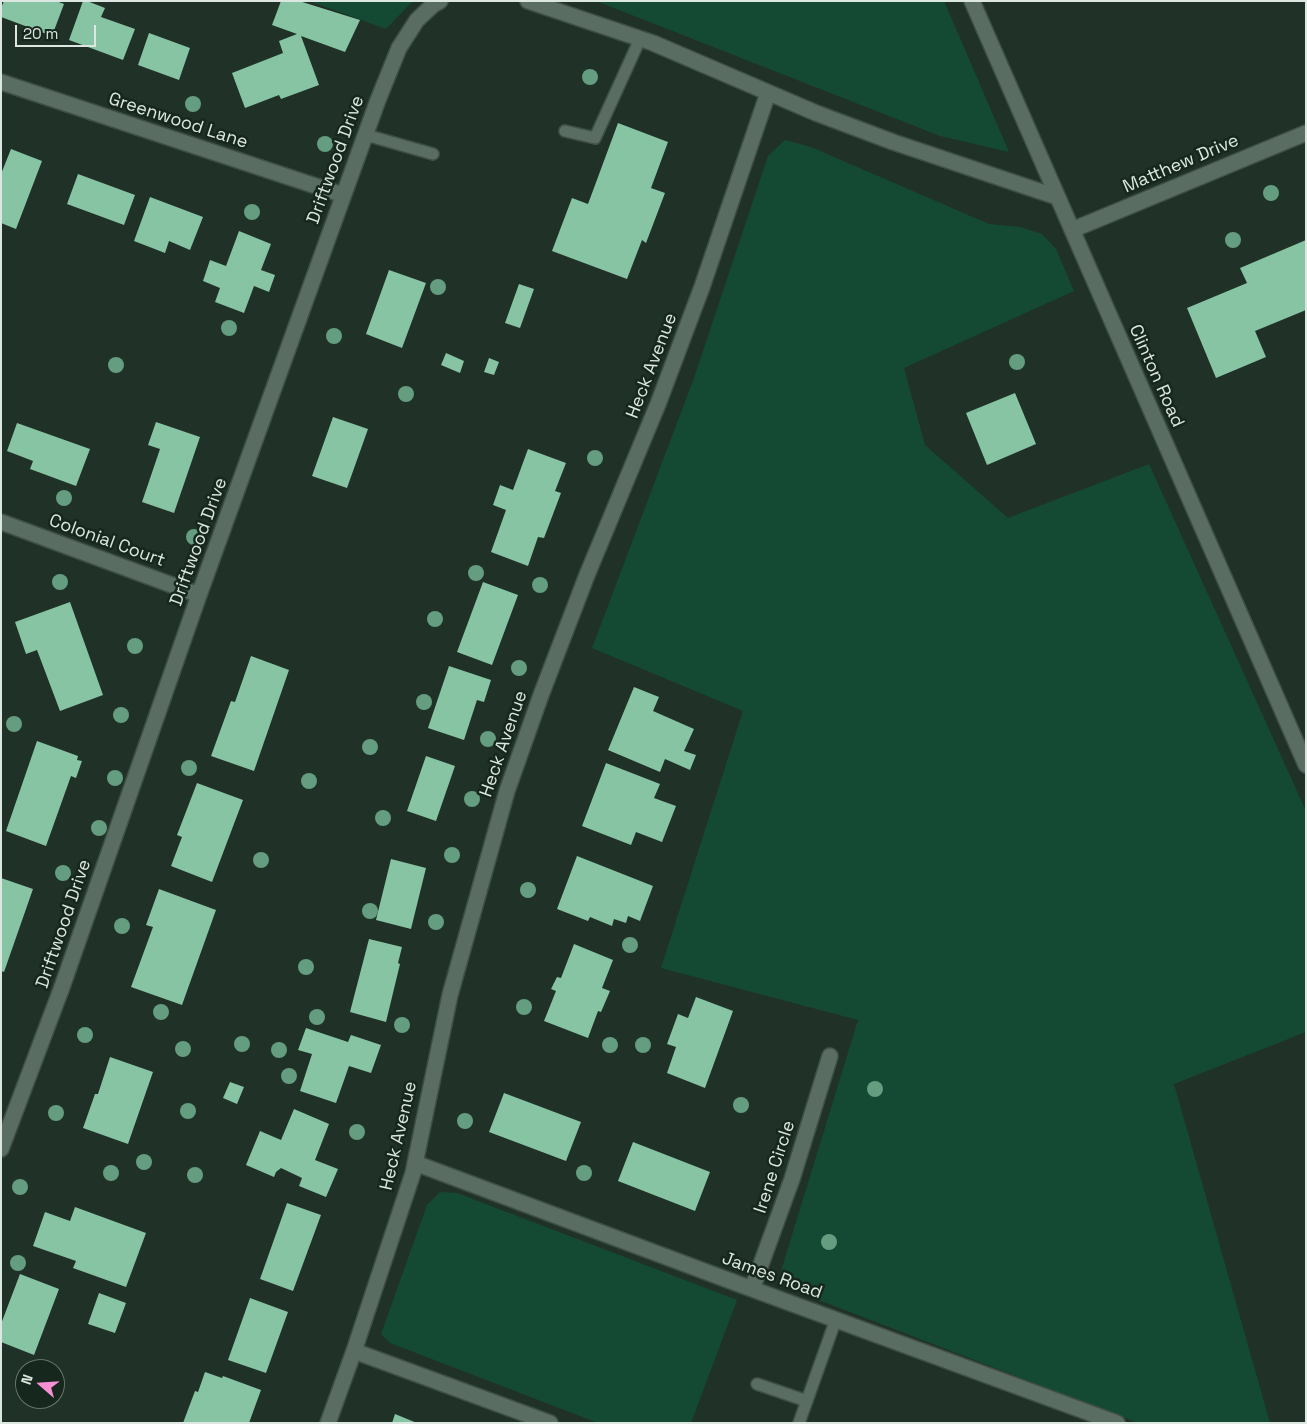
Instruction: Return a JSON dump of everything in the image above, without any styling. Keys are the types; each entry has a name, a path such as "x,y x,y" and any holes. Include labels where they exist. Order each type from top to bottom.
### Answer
{"street":[{"path":"528,1 640,39 816,113 893,142 1057,196"},
{"name":"Clinton Road","path":"972,1 1306,765"},
{"name":"Driftwood Drive","path":"1,1149 66,978 199,594 378,100 399,48 417,20 437,3"},
{"name":"Greenwood Lane","path":"1,82 343,195"},
{"name":"Heck Avenue","path":"328,1423 410,1182 450,995 507,791 583,584 658,404 702,287 768,93"},
{"name":"Matthew Drive","path":"1072,230 1306,133"},
{"name":"Colonial Court","path":"1,522 199,594"},
{"name":"Irene Circle","path":"752,1289 792,1179 830,1056"},
{"name":"James Road","path":"415,1163 1117,1423"},
{"path":"354,1351 550,1423"}],"lane":[{"path":"565,131 595,138 640,39"},
{"path":"366,135 433,154"},
{"path":"799,1423 836,1319"},
{"path":"757,1384 807,1401"}],"green space":[{"path":"309,1 413,1 386,29"},
{"path":"596,1 944,1 1009,152 940,136"},
{"path":"785,140 811,147 989,224 1020,227 1042,234 1056,249 1074,291 904,368 925,445 1008,518 1149,464 1306,811 1306,1032 1174,1084 1270,1423 1138,1423 777,1284 858,1020 661,968 743,711 592,648 694,378 768,156"},
{"path":"440,1192 457,1193 737,1300 691,1423 598,1423 390,1343 381,1334 427,1205"}],"building":[{"path":"4,1 56,1 64,4 52,36 1,17 1,8"},
{"path":"83,1 105,8 101,17 135,29 123,60 69,40"},
{"path":"281,1 299,1 360,20 345,52 301,36 319,85 281,99 279,95 245,108 232,73 283,53 279,41 297,34 272,25"},
{"path":"149,33 190,48 179,80 138,65"},
{"path":"618,123 668,142 651,188 665,193 646,243 642,240 627,279 552,251 572,198 588,204"},
{"path":"11,149 42,161 16,229 1,223 1,174"},
{"path":"78,174 135,195 124,225 67,204"},
{"path":"150,197 203,217 190,250 169,241 165,253 134,241"},
{"path":"239,231 271,244 261,270 275,275 269,292 254,286 244,313 215,302 220,288 203,281 210,260 226,266"},
{"path":"1306,240 1306,310 1255,331 1266,357 1216,378 1187,308 1247,283 1240,268"},
{"path":"389,270 426,283 402,348 366,334"},
{"path":"519,284 534,289 520,328 505,323"},
{"path":"446,353 464,361 460,373 441,365"},
{"path":"489,358 499,362 494,375 484,372"},
{"path":"1015,393 1036,444 987,465 966,413"},
{"path":"333,417 368,429 347,488 312,476"},
{"path":"156,422 200,437 174,513 142,502 160,449 148,445"},
{"path":"17,423 90,449 76,486 30,469 33,461 7,451"},
{"path":"528,449 566,463 555,491 561,493 544,538 538,537 528,566 491,552 506,510 493,505 500,485 513,490"},
{"path":"483,582 518,595 492,665 457,652"},
{"path":"70,602 103,695 60,711 37,650 26,654 15,622"},
{"path":"251,656 289,670 254,771 211,756 231,701 235,702"},
{"path":"449,666 491,680 484,702 477,700 464,740 428,728"},
{"path":"634,687 659,697 653,711 694,729 684,751 696,755 690,770 665,759 660,772 608,750"},
{"path":"37,741 78,756 77,760 82,761 76,778 71,776 46,846 6,831"},
{"path":"426,756 455,766 436,821 407,811"},
{"path":"606,763 660,784 654,798 676,806 662,842 636,832 631,845 582,826"},
{"path":"197,783 243,800 212,882 171,866 182,837 177,835"},
{"path":"577,856 653,886 640,921 628,916 626,923 614,919 612,926 590,917 588,921 557,909"},
{"path":"391,859 426,868 411,929 376,920"},
{"path":"1,878 33,889 4,972 1,971"},
{"path":"159,889 216,910 182,1005 131,987 153,927 146,925"},
{"path":"369,939 402,947 398,963 400,964 386,1022 350,1012"},
{"path":"574,944 613,960 602,988 610,991 601,1012 598,1011 588,1038 544,1021 556,991 551,989 557,977 561,978"},
{"path":"696,997 733,1011 705,1088 667,1073 676,1047 667,1044 678,1014 688,1018"},
{"path":"306,1028 348,1042 351,1035 381,1045 371,1073 349,1066 336,1103 300,1091 312,1054 298,1050"},
{"path":"110,1057 153,1072 128,1144 83,1128 95,1094 98,1094"},
{"path":"230,1082 244,1087 237,1104 223,1098"},
{"path":"504,1093 581,1122 566,1161 489,1132"},
{"path":"294,1109 329,1124 315,1160 338,1169 326,1197 299,1186 302,1178 281,1168 274,1177 246,1165 260,1131 281,1140"},
{"path":"633,1142 710,1172 695,1211 618,1181"},
{"path":"287,1203 321,1215 293,1291 260,1279"},
{"path":"75,1207 146,1233 126,1287 73,1268 76,1261 33,1246 45,1212 70,1221"},
{"path":"20,1274 59,1289 34,1355 1,1342 1,1324"},
{"path":"99,1293 126,1303 115,1333 88,1324"},
{"path":"250,1298 288,1312 266,1373 228,1360"},
{"path":"205,1372 222,1378 223,1376 261,1390 249,1423 183,1423 195,1391 198,1392"},
{"path":"395,1414 417,1423 392,1423"}]}
